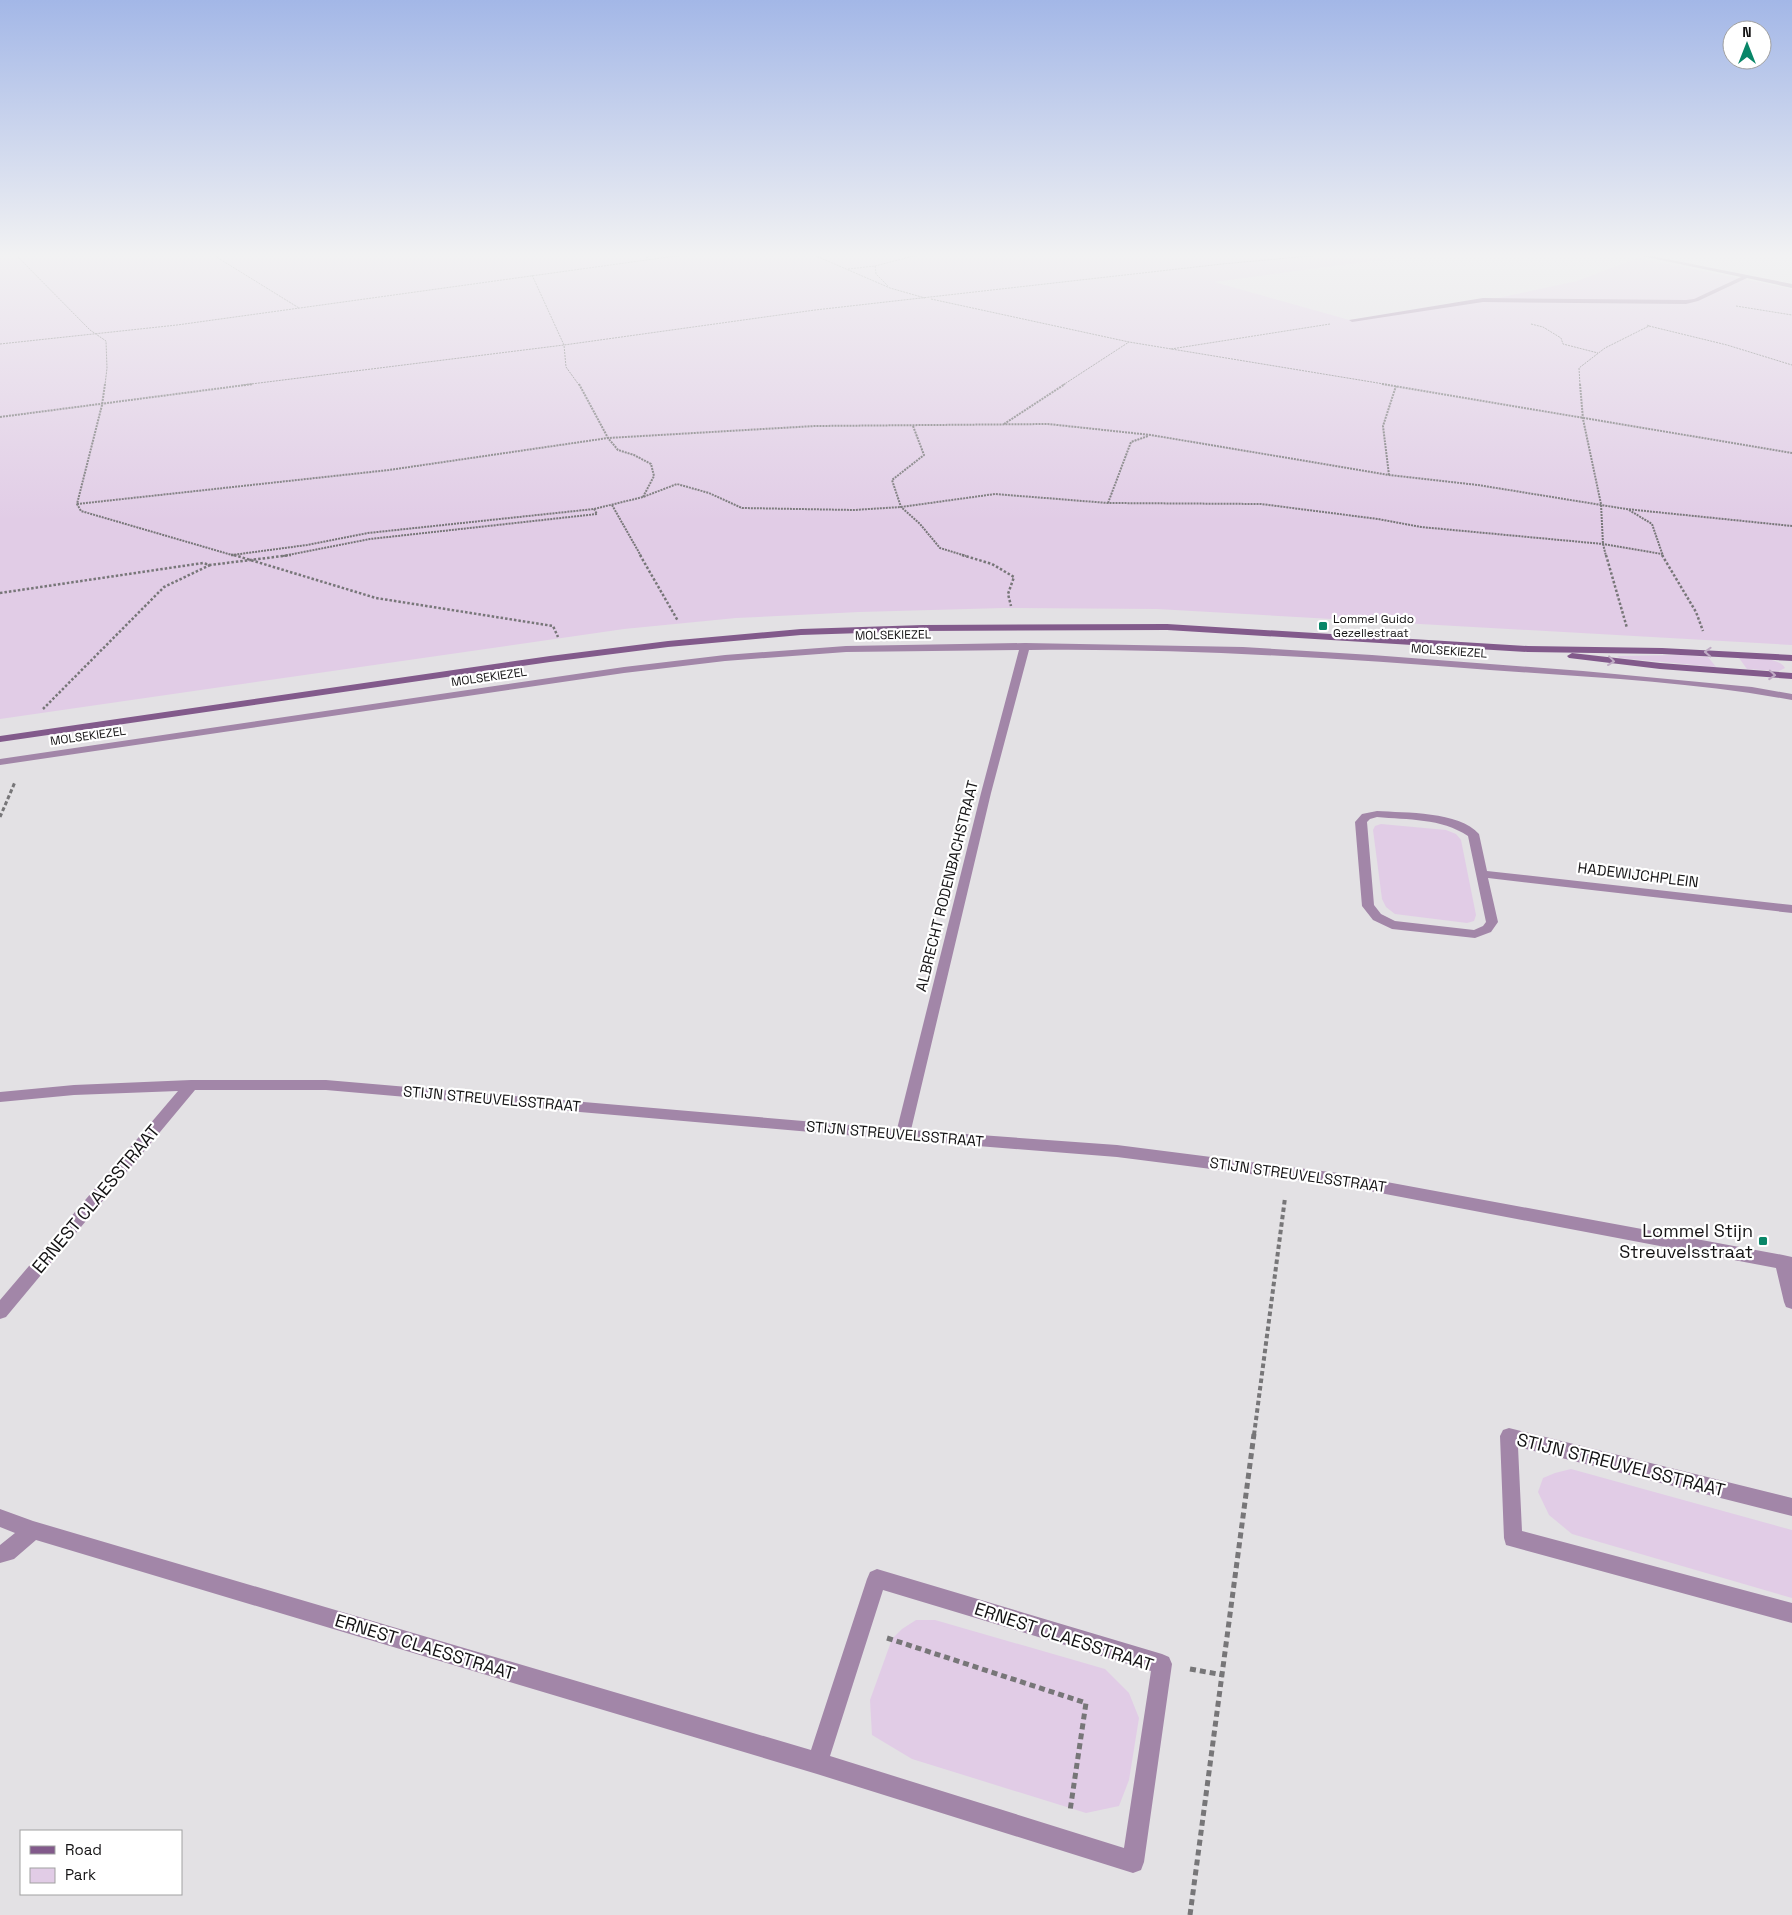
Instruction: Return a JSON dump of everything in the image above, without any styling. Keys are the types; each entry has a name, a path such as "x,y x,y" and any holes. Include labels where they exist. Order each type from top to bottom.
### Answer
{"main road":[{"name":"MOLSEKIEZEL","path":"0,739 570,656 677,643 801,632 922,628 1159,627 1269,632 1528,649 1662,650 1792,658"},
{"name":"MOLSEKIEZEL","path":"1528,649 1660,666 1792,676"}],"street":[{"name":"MOLSEKIEZEL","path":"0,762 614,672 725,658 846,648 1025,646 1244,650 1583,674 1752,690 1792,696"},
{"name":"ALBRECHT RODENBACHSTRAAT","path":"903,1135 986,793 1025,646"},
{"path":"1377,814 1451,821 1464,826 1473,834 1481,874 1492,922 1487,929 1475,934 1392,925 1377,917 1368,906 1361,822 1366,816 1377,814"},
{"name":"HADEWIJCHPLEIN","path":"1481,874 1792,909"},
{"name":"STIJN STREUVELSSTRAAT","path":"0,1097 74,1090 191,1085 326,1085 903,1135 1117,1151 1288,1172 1367,1184 1787,1263 1792,1302"},
{"name":"ERNEST CLAESSTRAAT","path":"0,1312 191,1085"},
{"name":"STIJN STREUVELSSTRAAT","path":"1792,1507 1509,1436 1513,1538 1792,1613"},
{"name":"ERNEST CLAESSTRAAT","path":"0,1518 33,1530 817,1763 1133,1862 1162,1664 877,1579 817,1763"},
{"path":"0,1554 7,1552 33,1530"}],"path":[{"path":"0,344 18,342"},
{"path":"106,342 108,368 102,404 77,504 81,511 376,598 552,626 559,642"},
{"path":"0,417 583,342"},
{"path":"1003,424 1128,342"},
{"path":"1131,342 1583,419 1792,452"},
{"path":"1168,349 1210,342"},
{"path":"1562,342 1570,348 1599,353"},
{"path":"1619,342 1599,353 1579,368 1583,419 1601,504 1603,544 1628,632"},
{"path":"1709,342 1792,365"},
{"path":"564,345 566,367 583,390 608,438 618,450 634,455 651,464 654,476 642,497"},
{"path":"1389,475 1383,426 1396,386"},
{"path":"77,504 389,470 608,438 815,426 1048,424 1151,435 1389,475 1478,485 1626,509 1792,526"},
{"path":"914,426 924,455 892,480 901,507 920,524 940,548 992,564 1014,577 1008,594 1013,611"},
{"path":"1108,502 1131,442 1151,435"},
{"path":"232,555 307,545 368,533 594,509 642,497 677,484 709,493 742,508 854,510 901,507 995,494 1108,502 1261,504 1378,519 1421,527 1603,544 1662,554"},
{"path":"612,505 680,626"},
{"path":"40,712 164,587 210,565 251,561 321,550 370,538 597,514 594,509"},
{"path":"1626,509 1652,524 1662,554 1696,612 1705,635"},
{"path":"0,593 203,563 210,565"},
{"path":"0,817 26,758"},
{"path":"1190,1915 1225,1665 1288,1172"},
{"path":"861,1629 1086,1703 1065,1842"}],"green space":[{"path":"0,342 1792,342 1792,645 1157,609 1004,608 859,612 736,618 624,629 0,719"},
{"path":"1680,655 1708,657 1716,667 1620,658 1617,656"},
{"path":"1739,658 1771,660 1782,664 1785,668 1779,671 1747,669"},
{"path":"1381,824 1446,830 1456,834 1461,840 1476,915 1474,921 1467,923 1395,914 1386,907 1382,899 1373,830 1375,826"},
{"path":"1571,1469 1792,1530 1792,1598 1572,1534 1549,1515 1538,1492 1543,1478"},
{"path":"916,1620 935,1620 1105,1669 1129,1693 1139,1718 1129,1780 1119,1806 1086,1813 912,1759 872,1735 870,1700 892,1639 902,1629"}],"place":[{"name":"Lommel Guido Gezellestraat","path":"1323,626"},
{"name":"Lommel Stijn Streuvelsstraat","path":"1763,1241"}]}
